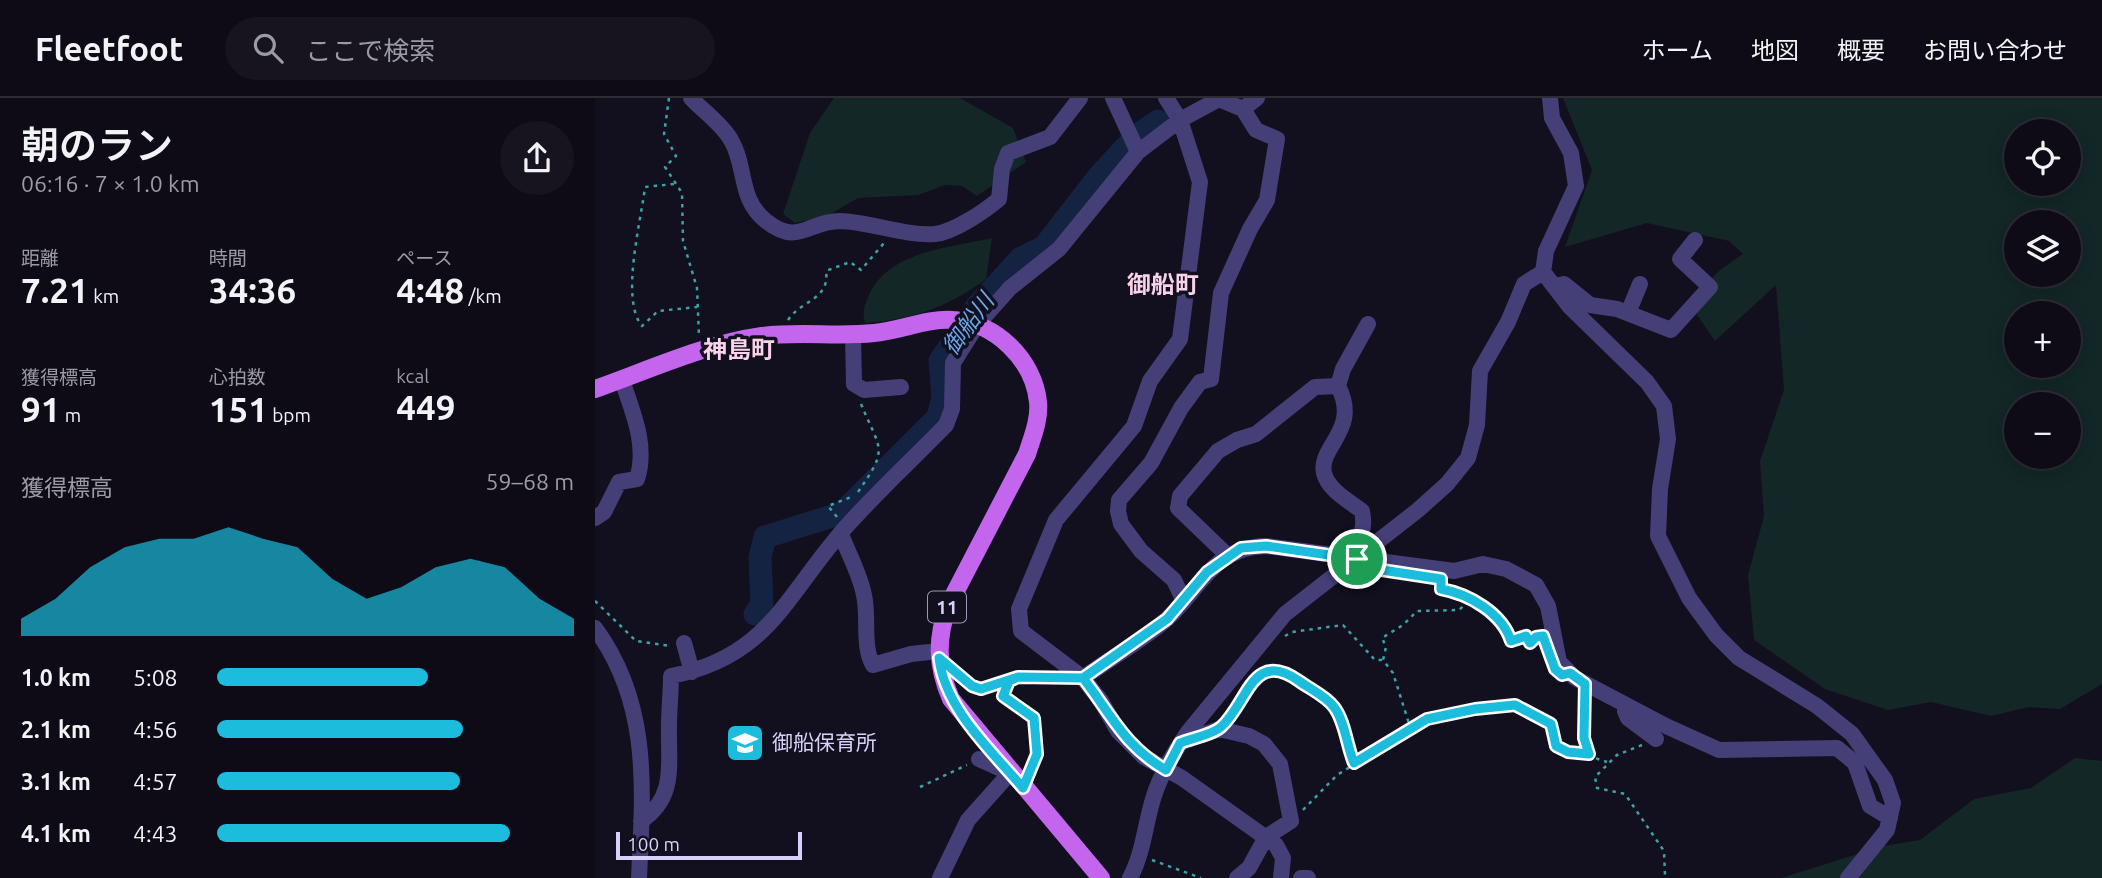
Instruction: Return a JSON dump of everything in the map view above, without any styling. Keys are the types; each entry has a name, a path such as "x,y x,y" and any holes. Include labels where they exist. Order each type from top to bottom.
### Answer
{"main road":[{"name":"11","path":"595,389 700,352 751,338 875,333 957,320 991,332 1018,353 1032,377 1038,403 1027,454 948,606 939,632 941,677 951,699 1010,773 1101,878"}],"street":[{"path":"691,98 730,137 739,156 749,202 775,227 794,234 837,221 936,234 982,214 999,198 1002,169 1008,153 1050,137 1080,98"},
{"path":"1113,98 1137,152"},
{"path":"1165,98 1180,120 1200,182 1179,339 1150,382 1134,426 1056,520 1020,609 1021,631 1083,678 1118,731 1144,757 1266,836 1283,858 1285,877"},
{"path":"1243,109 1257,98"},
{"path":"1550,98 1552,118 1571,153 1576,186 1546,251 1543,272 1570,307 1647,382 1664,406 1668,439 1660,489 1658,536 1689,598 1716,635 1739,658 1817,706 1852,734 1885,780 1893,803 1887,830 1848,878"},
{"path":"641,821 663,801 671,774 671,676 692,672 731,657 759,636 843,530 946,425 952,409 953,363 977,325 1010,288 1059,249 1137,152 1180,120 1219,99 1243,109 1256,130 1277,139 1271,189 1221,293 1211,379 1200,382 1181,408 1151,463 1119,500 1118,511 1121,524 1141,551 1174,580 1183,599"},
{"path":"1554,286 1564,284 1590,305 1628,313 1671,330 1710,287 1680,259 1695,240"},
{"path":"1131,878 1153,797 1180,743 1285,614 1349,558 1447,484 1468,458 1477,425 1480,371 1508,322 1524,284 1543,272"},
{"path":"1628,313 1640,284"},
{"path":"1349,558 1344,549 1359,539 1365,526 1362,511 1333,489 1324,474 1325,460 1339,437 1345,417 1346,401 1338,386 1343,369 1368,324"},
{"path":"853,334 854,384 860,387 901,387"},
{"path":"595,518 604,512 619,482 637,479 640,471 639,432 622,380"},
{"path":"1228,556 1178,508 1180,496 1218,451 1237,440 1256,434 1315,387 1338,386"},
{"path":"843,530 864,592 869,619 868,649 873,665 911,654 939,655"},
{"path":"1083,678 1167,619 1207,572 1241,548 1266,546 1454,571 1483,564 1506,569 1536,585 1548,607 1559,662 1585,684 1719,750 1837,748 1855,763 1870,806 1890,818"},
{"path":"595,628 613,652 620,669 641,745 639,878"},
{"path":"685,646 692,672"},
{"path":"1623,705 1628,718 1656,739"},
{"path":"1180,743 1219,729 1249,736 1264,744 1280,764 1291,821 1266,836 1249,868 1237,878"},
{"path":"940,878 968,820 1010,773 979,759"},
{"path":"1301,878 1308,878"}],"path":[{"path":"669,98 663,120 664,134 676,156 665,167 682,193 683,241 697,288 700,352"},
{"path":"674,184 645,187 635,253 633,316 642,326 658,311 698,307"},
{"path":"782,335 796,310 822,293 828,284 826,271 849,262 862,270 876,255 893,228"},
{"path":"843,530 828,506 856,495 878,463 881,452 858,395 860,387"},
{"path":"1441,579 1441,589 1462,593 1502,622 1511,641 1526,636 1530,643 1536,637 1543,636"},
{"path":"1411,730 1393,673 1383,660 1386,646 1382,638 1403,625 1417,611 1459,610 1471,599"},
{"path":"595,601 636,641 685,646"},
{"path":"1283,638 1292,632 1343,625 1375,660 1383,660"},
{"path":"939,655 972,686 981,689 1018,677 1083,678"},
{"path":"1219,729 1242,701 1250,683 1265,671 1280,671 1292,676 1335,708 1354,763"},
{"path":"1009,681 1003,696 1034,718 1037,754 1023,788"},
{"path":"1585,684 1584,738 1589,754"},
{"path":"1291,821 1337,775 1354,763 1427,719 1475,709 1515,705 1551,724 1556,746 1568,752 1589,754 1607,762"},
{"path":"1656,739 1607,762 1595,777 1597,788 1605,793 1625,794 1664,851 1665,875"},
{"path":"920,787 979,759"},
{"path":"1139,855 1201,878"}],"green space":[{"path":"834,98 960,98 1013,128 1026,162 977,196 962,186 945,185 918,195 858,198 827,216 795,223 783,214 810,133"},
{"path":"1563,98 2102,98 2102,684 2060,709 2029,707 1991,716 1931,702 1888,710 1825,689 1754,640 1748,575 1764,516 1760,461 1784,390 1776,285 1715,341 1697,315 1703,293 1711,278 1743,254 1729,241 1647,223 1565,247 1592,170"},
{"path":"992,238 986,279 972,289 929,310 898,319 865,323 864,310 868,297 877,282 889,270 921,254"},
{"path":"2075,758 2102,761 2102,878 1781,878 1883,846 1920,840 1974,799 2031,788"}],"waterway":[{"name":"御船川","path":"1158,121 1169,111"},
{"name":"御船川","path":"755,614 762,604 760,557 765,537 842,513 938,417 943,397 940,361 977,306 1021,258 1044,247 1099,176 1136,136 1158,121"}],"place":[{"name":"御船保育所","path":"745,743"}],"district":[{"name":"御船町","path":"1163,285"},
{"name":"神島町","path":"739,350"}],"route":[{"path":"1357,559 1266,546 1241,548 1207,572 1167,619 1083,678 1018,677 981,689 972,686 939,658 941,677 951,699 1023,788 1037,754 1034,718 1003,696 1009,681 1018,677 1083,678 1101,701 1118,731 1144,757 1166,770 1180,743 1219,729 1242,701 1250,683 1265,671 1275,670 1292,676 1335,708 1354,763 1427,719 1475,709 1515,705 1551,724 1556,746 1568,752 1589,754 1584,738 1585,684 1570,673 1562,675 1555,669 1543,636 1536,637 1530,643 1526,636 1511,641 1502,622 1462,593 1441,589 1441,579 1366,570 1349,565 1357,559"}]}
